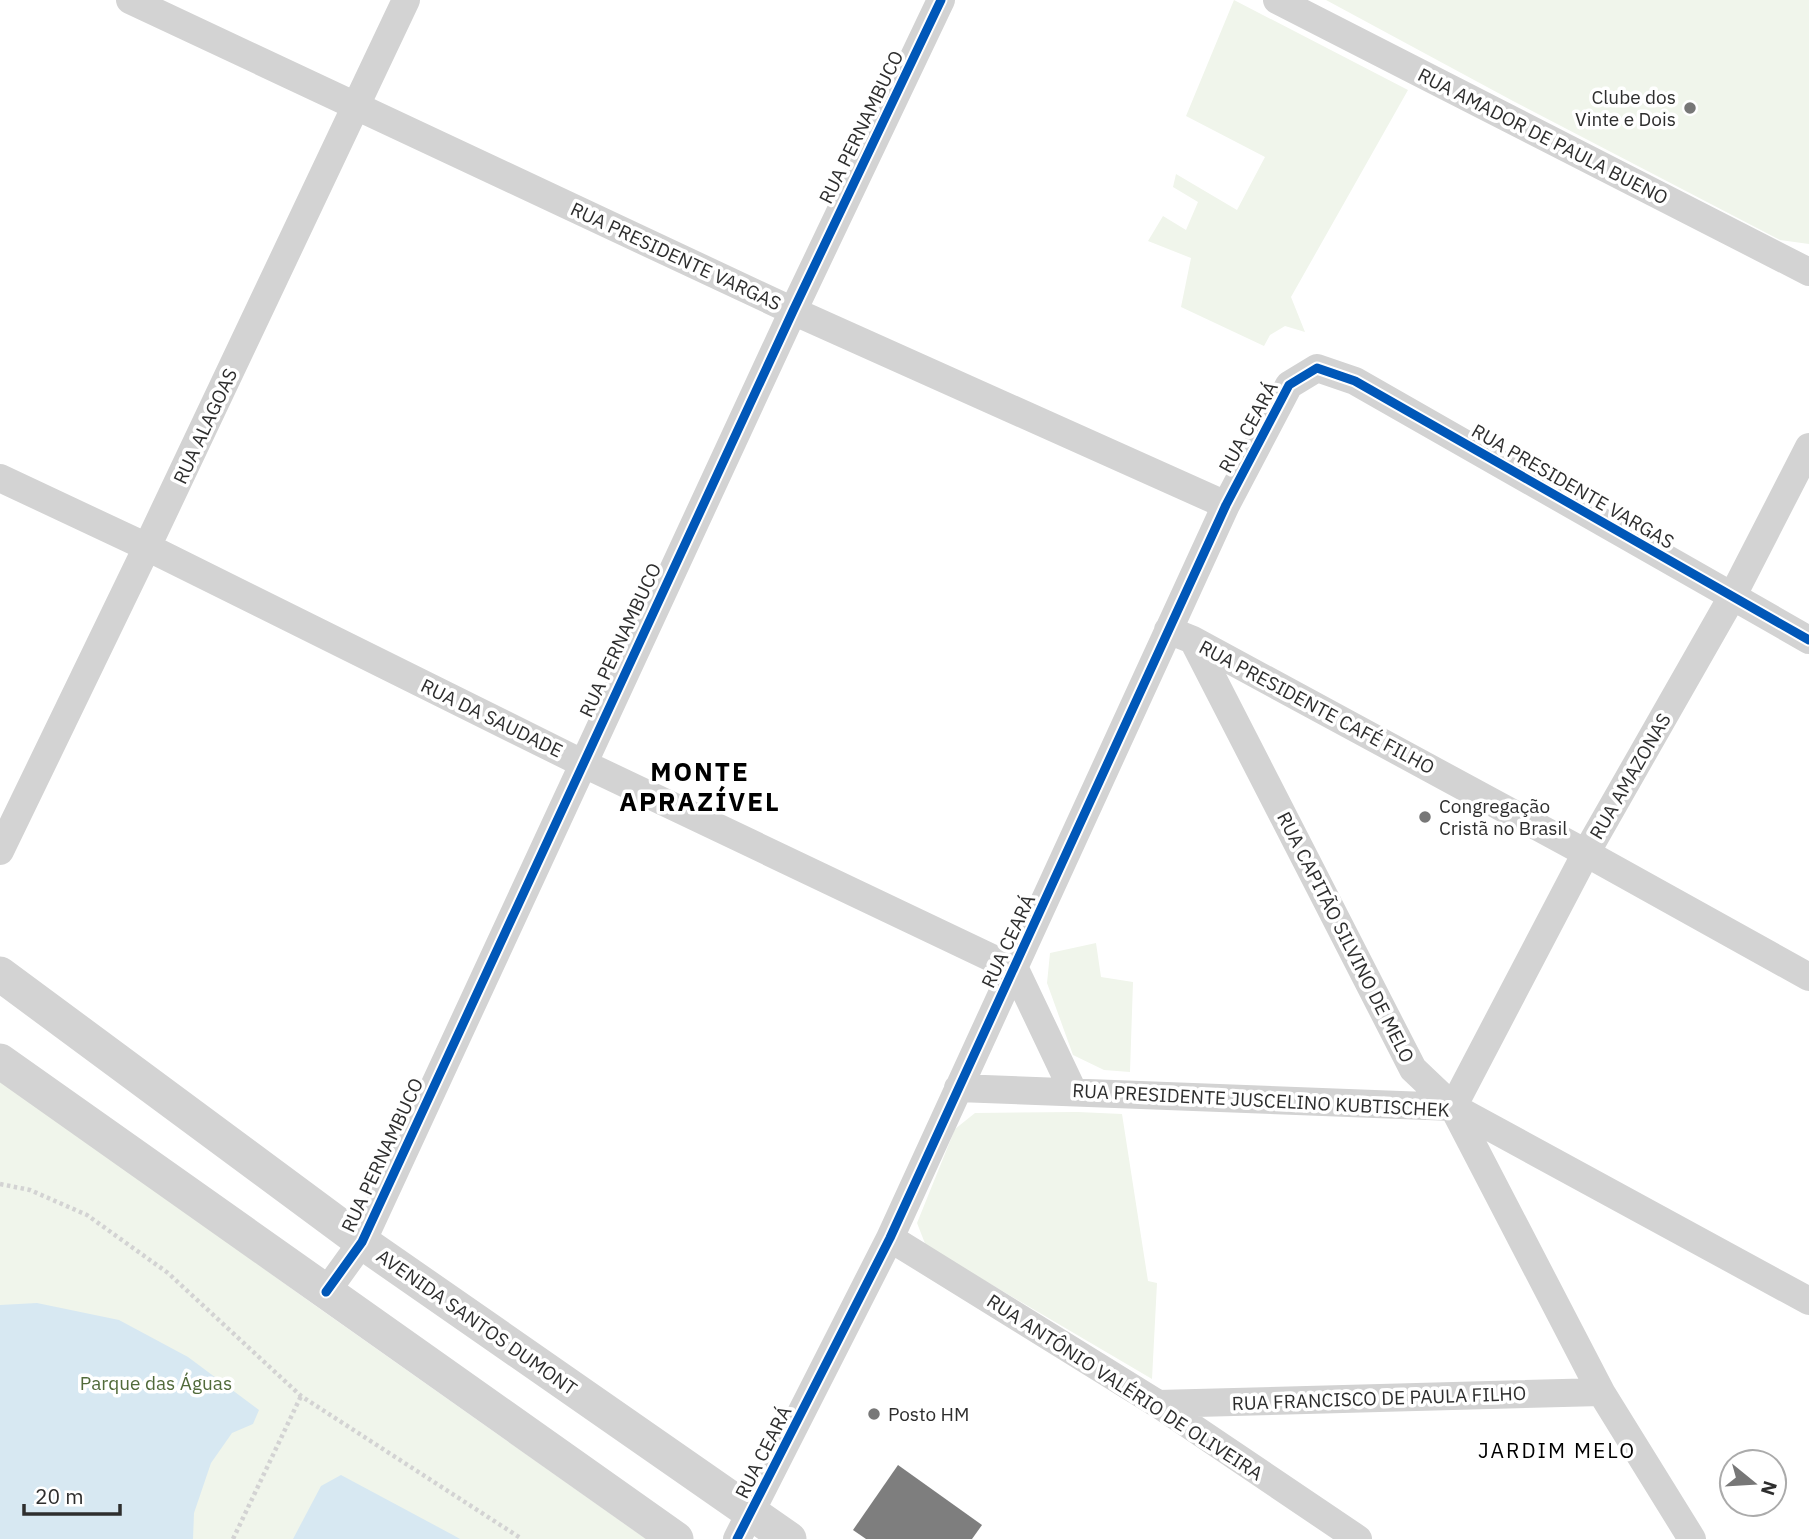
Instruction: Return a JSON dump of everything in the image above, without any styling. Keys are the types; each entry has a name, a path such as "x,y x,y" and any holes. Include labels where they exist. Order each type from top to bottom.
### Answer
{"street":[{"name":"RUA PRESIDENTE VARGAS","path":"130,0 793,311 1226,505"},
{"name":"RUA ALAGOAS","path":"0,851 406,0"},
{"name":"RUA PERNAMBUCO","path":"326,1292 362,1242 582,762 942,0"},
{"name":"RUA AMADOR DE PAULA BUENO","path":"1277,0 1809,272"},
{"name":"RUA PRESIDENTE VARGAS","path":"1317,368 1355,382 1809,640"},
{"name":"RUA CEARÁ","path":"744,1526 890,1238 1015,969 1181,635 1226,505 1289,385 1317,368"},
{"name":"RUA AMAZONAS","path":"1453,1107 1586,853 1732,597 1809,447"},
{"name":"RUA DA SAUDADE","path":"0,478 147,547 582,762 1015,969"},
{"name":"RUA PRESIDENTE CAFÉ FILHO","path":"1181,635 1586,853 1809,977"},
{"name":"RUA CAPITÃO SILVINO DE MELO","path":"1181,635 1413,1069 1453,1107 1601,1392 1692,1539"},
{"path":"1015,969 1073,1091"},
{"name":"AVENIDA SANTOS DUMONT","path":"0,974 744,1526 789,1539"},
{"path":"0,1061 676,1539"},
{"name":"RUA PRESIDENTE JUSCELINO KUBTISCHEK","path":"958,1088 1453,1107 1809,1301"},
{"name":"RUA ANTÔNIO VALÉRIO DE OLIVEIRA","path":"890,1238 1158,1404 1358,1539"},
{"name":"RUA FRANCISCO DE PAULA FILHO","path":"1158,1404 1601,1392"}],"path":[{"path":"0,1184 30,1190 87,1215 168,1273 301,1396 522,1539"},
{"path":"233,1539 301,1396"}],"green space":[{"path":"1234,0 1408,90 1291,297 1305,332 1285,326 1270,335 1264,346 1181,307 1191,258 1148,241 1163,216 1186,230 1198,202 1173,187 1176,174 1237,210 1265,157 1186,116"},
{"name":"Clube dos Vinte e Dois","path":"1326,0 1809,0 1809,244 1780,240"},
{"path":"1096,943 1101,977 1133,982 1130,1072 1104,1070 1073,1055 1047,983 1050,953"},
{"name":"Parque das Águas","path":"0,1079 313,1304 646,1539 0,1539"},
{"path":"975,1113 1122,1114 1148,1281 1157,1283 1152,1379 926,1246 917,1223 955,1129"}],"shaded area":[{"path":"37,1303 119,1320 188,1357 259,1410 253,1424 232,1433 211,1463 194,1513 193,1539 0,1539 0,1305"},
{"path":"341,1475 460,1539 293,1539 321,1486"}],"building":[{"path":"898,1465 982,1525 972,1539 866,1539 853,1530"}],"cycle path":[{"path":"326,1292 362,1242 793,311 941,0"},
{"path":"737,1539 890,1238 1226,505 1289,385 1317,368 1355,381 1809,640"}],"place":[{"name":"Clube dos Vinte e Dois","path":"1690,108"},
{"name":"Congregação Cristã no Brasil","path":"1425,817"},
{"name":"Posto HM","path":"874,1414"}],"district":[{"name":"MONTE APRAZÍVEL","path":"700,786"},
{"name":"JARDIM MELO","path":"1557,1450"}]}
